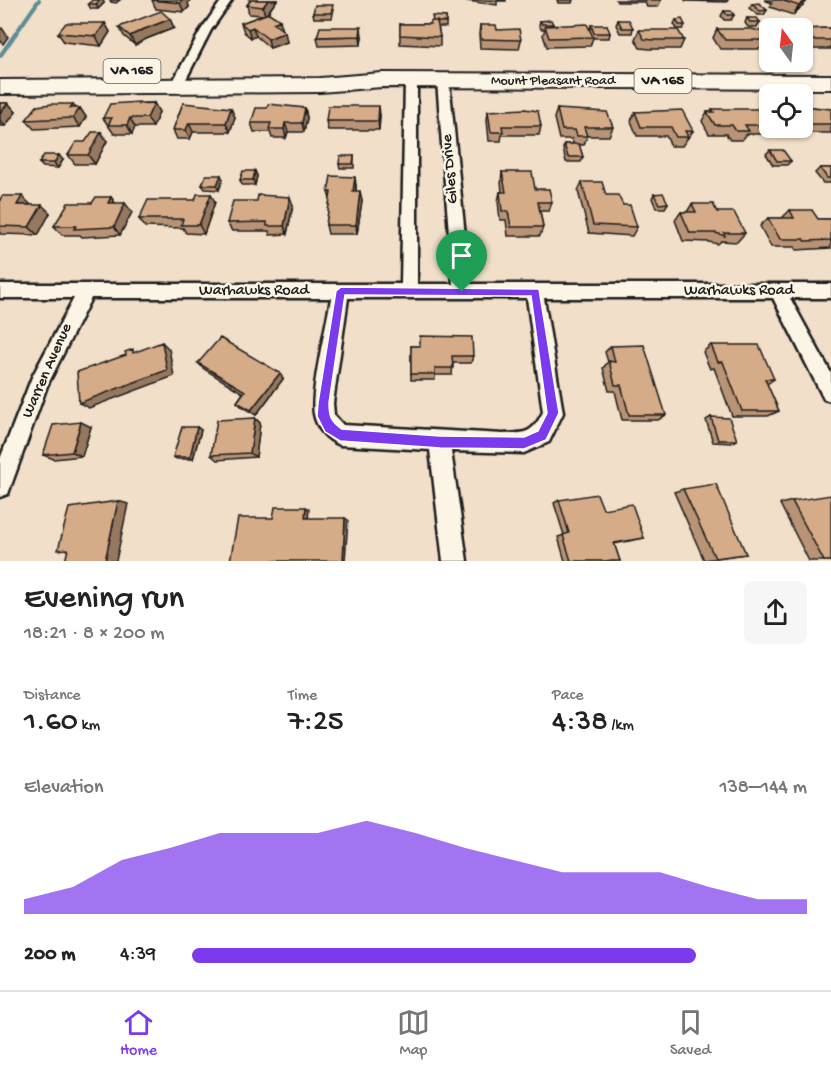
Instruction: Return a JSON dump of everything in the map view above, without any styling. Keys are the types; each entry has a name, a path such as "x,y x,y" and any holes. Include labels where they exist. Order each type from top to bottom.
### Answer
{"highway":[{"name":"Mount Pleasant Road","path":"0,73 321,85 382,80 831,82"},
{"name":"Mount Pleasant Road","path":"0,87 181,79"}],"street":[{"path":"181,79 206,30 227,0"},
{"path":"410,292 411,81"},
{"name":"Giles Drive","path":"443,81 462,292"},
{"name":"Warhawks Road","path":"0,291 831,291"},
{"name":"Warren Avenue","path":"0,486 39,384 86,291"},
{"path":"341,291 323,403 323,416 329,428 340,435 440,442 524,443 542,435 553,413 535,292"},
{"path":"778,291 831,392"},
{"path":"440,442 455,561"}],"building":[{"path":"93,0 100,0 96,4 88,4"},
{"path":"152,0 183,0 180,3"},
{"path":"251,0 268,0 263,7 247,5"},
{"path":"781,0 806,0 799,6"},
{"path":"759,3 767,10 760,11 752,4"},
{"path":"315,5 333,5 331,13 313,13"},
{"path":"161,11 170,19 130,36 119,27"},
{"path":"724,11 731,11 734,15 727,15"},
{"path":"269,13 280,20 273,23 285,32 268,39 253,27 248,29 241,23"},
{"path":"432,16 446,17 446,22 433,21"},
{"path":"747,18 757,18 759,21 759,22 750,22"},
{"path":"682,19 685,25 679,25 676,20"},
{"path":"551,20 553,24 542,24 540,21"},
{"path":"618,20 629,20 633,28 622,28"},
{"path":"430,21 437,21 440,37 400,35 400,24 430,24"},
{"path":"66,23 105,23 96,36 58,33"},
{"path":"587,24 593,37 549,38 545,26"},
{"path":"480,25 496,25 497,30 519,29 521,40 481,39"},
{"path":"591,25 607,25 610,33 594,33"},
{"path":"320,27 361,27 360,36 317,37"},
{"path":"831,28 831,40 813,40 813,29"},
{"path":"717,29 759,31 759,40 725,40"},
{"path":"639,30 678,30 684,40 644,39"},
{"path":"139,102 138,104 154,103 147,118 130,118 127,125 108,125 112,118 103,118 110,104"},
{"path":"0,103 8,103 0,113"},
{"path":"183,103 231,108 226,123 189,123 186,130 173,130"},
{"path":"73,104 70,108 80,108 73,118 26,120 37,106"},
{"path":"268,104 305,108 302,123 285,123 284,129 269,129 271,123 251,123 256,108 267,108"},
{"path":"328,106 379,106 378,121 326,121"},
{"path":"813,107 831,109 831,124 813,124"},
{"path":"525,109 538,111 541,126 502,126 503,132 491,132 488,111"},
{"path":"557,109 607,112 613,127 584,127 587,136 577,136 575,130 562,130"},
{"path":"712,109 759,109 759,125 745,125 749,131 736,131 732,125 715,125 707,112 714,112"},
{"path":"682,110 693,131 685,131 688,137 676,137 671,127 641,127 635,112"},
{"path":"92,132 101,132 88,155 68,155 76,142 85,142"},
{"path":"564,144 579,144 583,157 568,157"},
{"path":"770,150 783,150 791,161 777,161"},
{"path":"44,155 59,155 54,163 39,163"},
{"path":"340,156 354,156 353,164 339,164"},
{"path":"820,168 831,168 831,178 827,178"},
{"path":"243,171 255,171 253,180 240,180"},
{"path":"502,172 532,172 535,189 549,189 552,202 538,202 543,227 511,227 508,211 502,211 500,192 506,192"},
{"path":"206,175 221,175 217,185 202,185"},
{"path":"331,176 355,177 353,191 360,191 356,225 326,225"},
{"path":"582,182 602,182 606,195 618,195 623,205 630,205 637,227 593,225"},
{"path":"663,193 668,203 659,204 654,194"},
{"path":"197,194 211,194 199,225 181,225 183,219 139,219 148,200 195,200"},
{"path":"258,195 290,197 284,226 267,226 267,222 227,223 233,201 257,201"},
{"path":"2,196 22,196 17,205 42,205 29,227 0,226"},
{"path":"96,197 111,197 108,203 125,203 114,227 74,229 76,226 54,226 68,203 92,203"},
{"path":"692,204 713,204 717,212 734,212 745,233 724,233 725,236 716,233 690,233 681,212 696,212"},
{"path":"790,210 812,210 818,219 831,219 831,240 780,239 768,218 794,218"},
{"path":"420,336 472,337 473,356 452,356 453,368 435,368 435,374 411,374 411,346 420,346"},
{"path":"220,338 280,373 251,410 237,402 245,391 198,363"},
{"path":"162,342 167,370 79,403 77,372 126,355 125,352 133,349 133,353"},
{"path":"644,345 666,415 629,415 621,385 615,385 609,361 615,362 611,346"},
{"path":"711,345 759,345 774,379 765,379 779,411 742,411 723,362 718,362"},
{"path":"711,417 729,418 737,440 718,440"},
{"path":"255,418 250,453 211,455 217,420"},
{"path":"81,422 72,452 43,455 53,425"},
{"path":"182,427 197,427 190,457 173,457"},
{"path":"716,484 746,554 715,558 683,489"},
{"path":"597,494 603,509 632,504 644,538 614,543 620,561 571,561 563,535 569,533 559,500"},
{"path":"831,495 831,561 824,561 792,501"},
{"path":"118,501 105,561 65,561 68,549 58,550 69,508"},
{"path":"275,507 306,507 305,518 345,518 343,561 230,561 238,518 273,518"}],"waterway":[{"path":"0,56 39,0"}],"route":[{"path":"341,291 462,292 535,292 553,413 542,435 524,443 440,442 340,435 329,428 323,416 323,403 341,291"}]}
